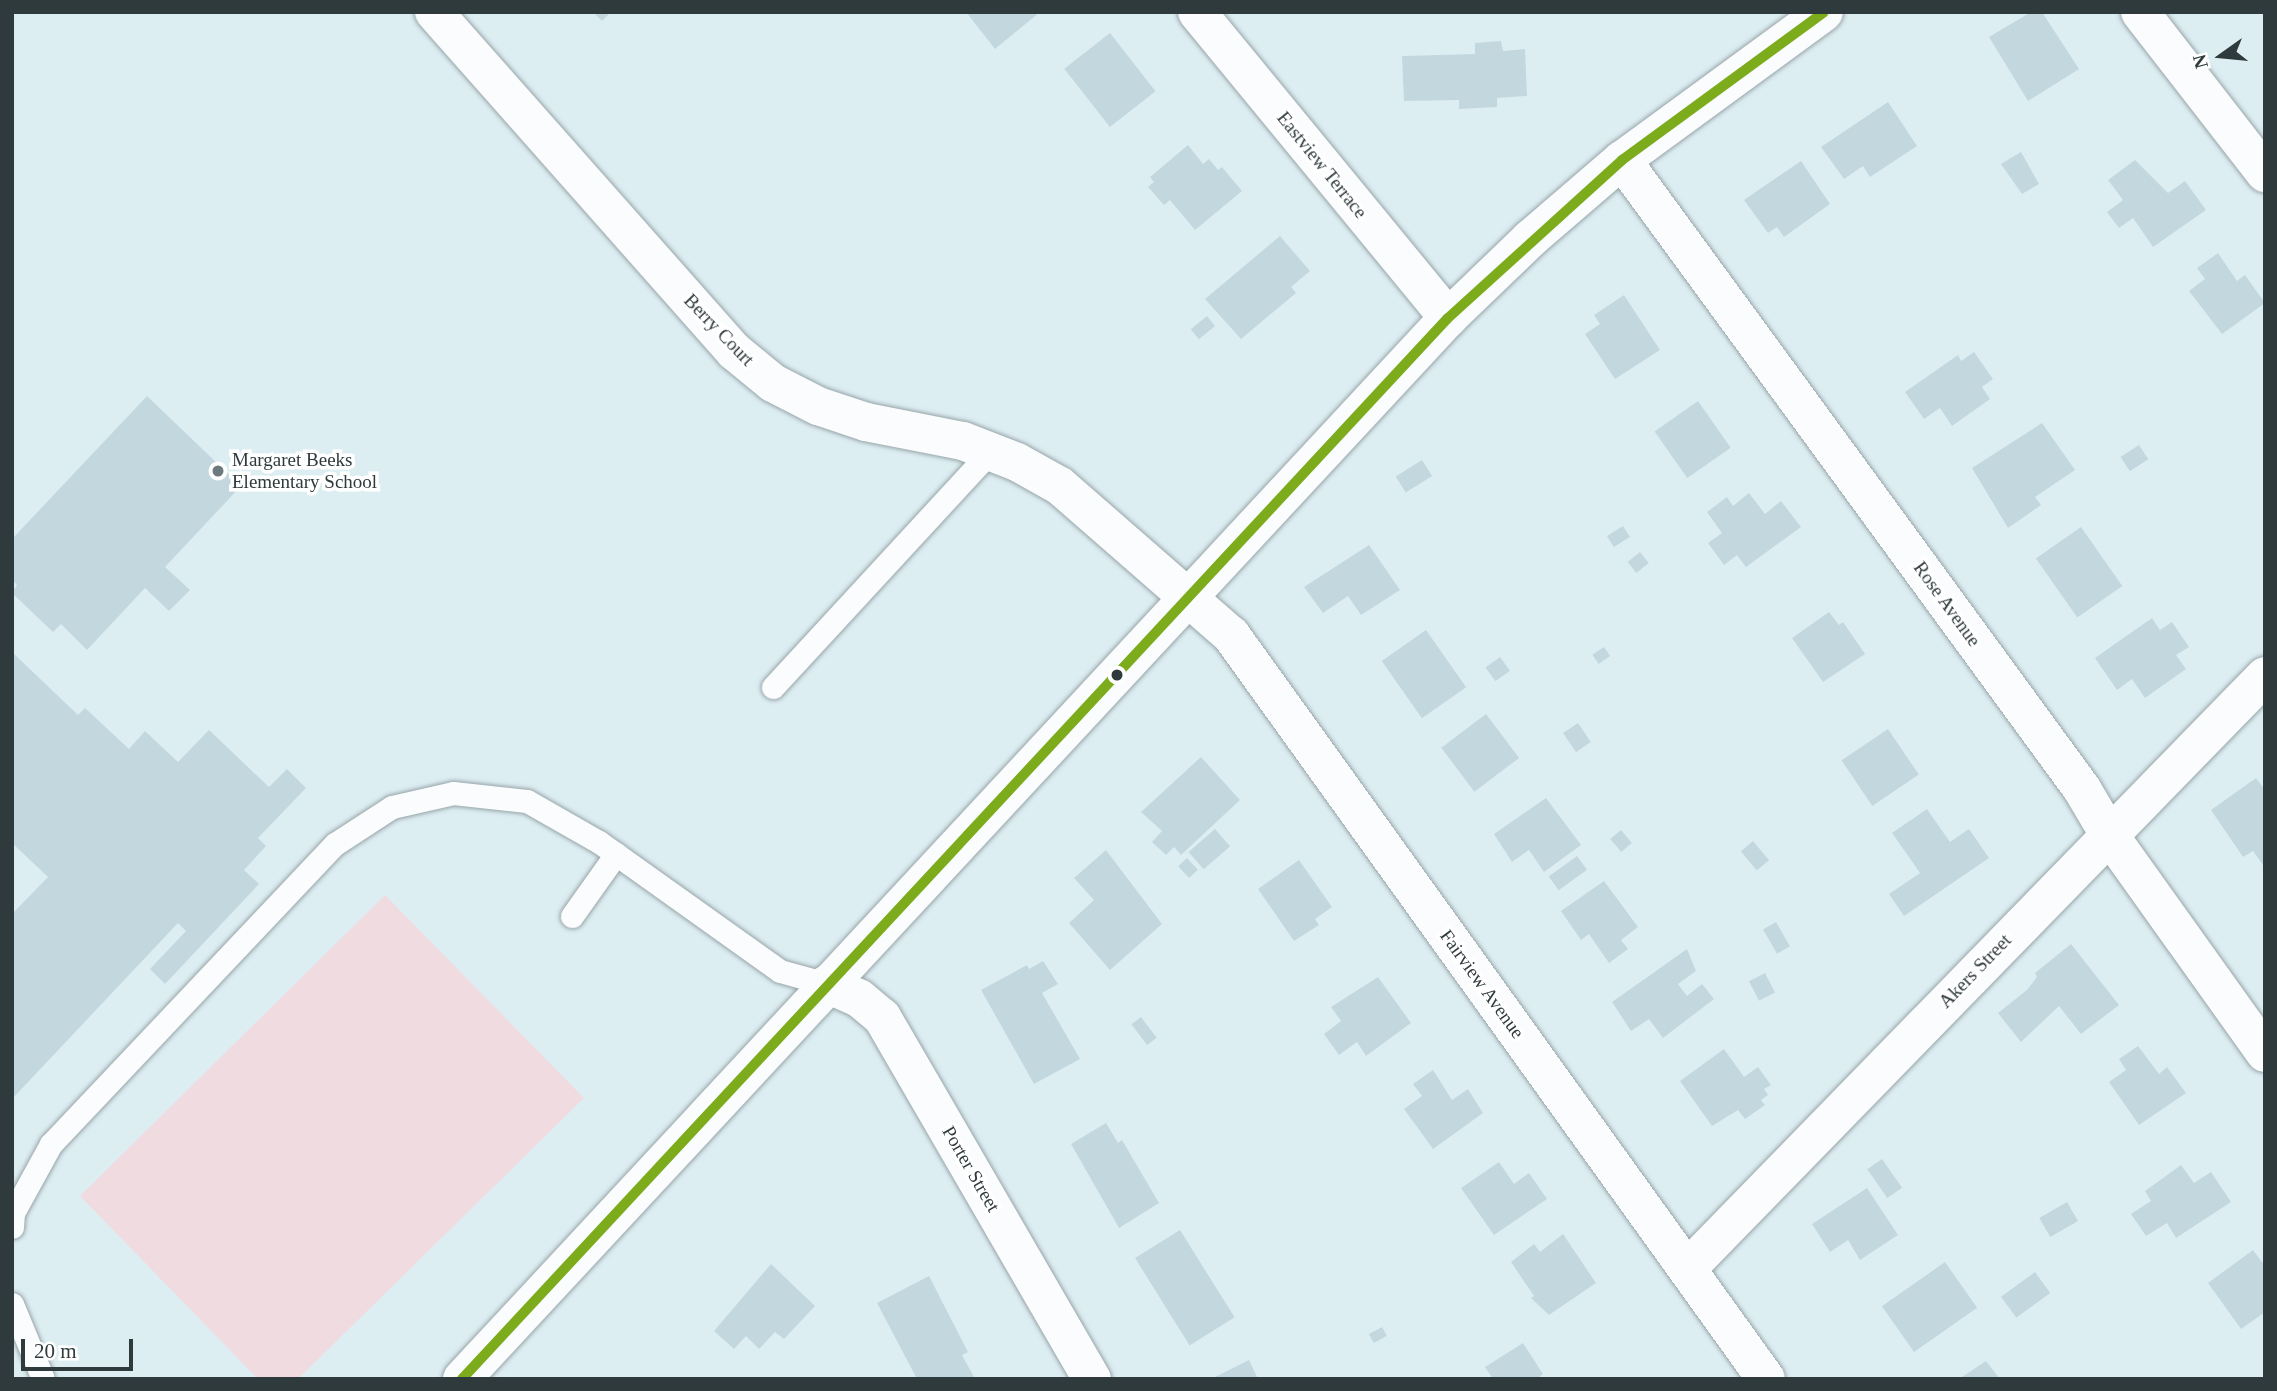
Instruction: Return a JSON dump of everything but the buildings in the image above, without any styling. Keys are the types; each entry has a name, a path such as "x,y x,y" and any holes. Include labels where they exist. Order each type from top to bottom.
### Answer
{"street":[{"name":"Berry Court","path":"434,12 734,351 773,383 818,406 866,422 963,441 1060,486 1189,597"},
{"name":"Eastview Terrace","path":"1197,12 1448,318"},
{"path":"462,1379 1448,318 1530,239 1622,160 1824,12"},
{"path":"2140,12 2265,173"},
{"name":"Rose Avenue","path":"1622,160 2082,789 2108,833 2265,1053"},
{"name":"Fairview Avenue","path":"1189,597 1231,635 1766,1379"},
{"name":"Akers Street","path":"1687,1269 2108,833 2265,676"},
{"name":"Porter Street","path":"827,984 859,998 882,1017 1092,1379"}],"lane":[{"path":"773,687 990,452"},
{"path":"12,1227 13,1213 51,1144 335,844 391,807 453,793 527,802 616,855 780,971 827,984"},
{"path":"572,916 616,855"},
{"path":"12,1304 43,1379"}],"shaded area":[{"path":"385,895 584,1098 298,1379 258,1379 80,1196"}],"transit line":[{"path":"462,1379 1448,318 1622,160 1824,12"}],"place":[{"name":"Margaret Beeks Elementary School","path":"218,471"}]}
